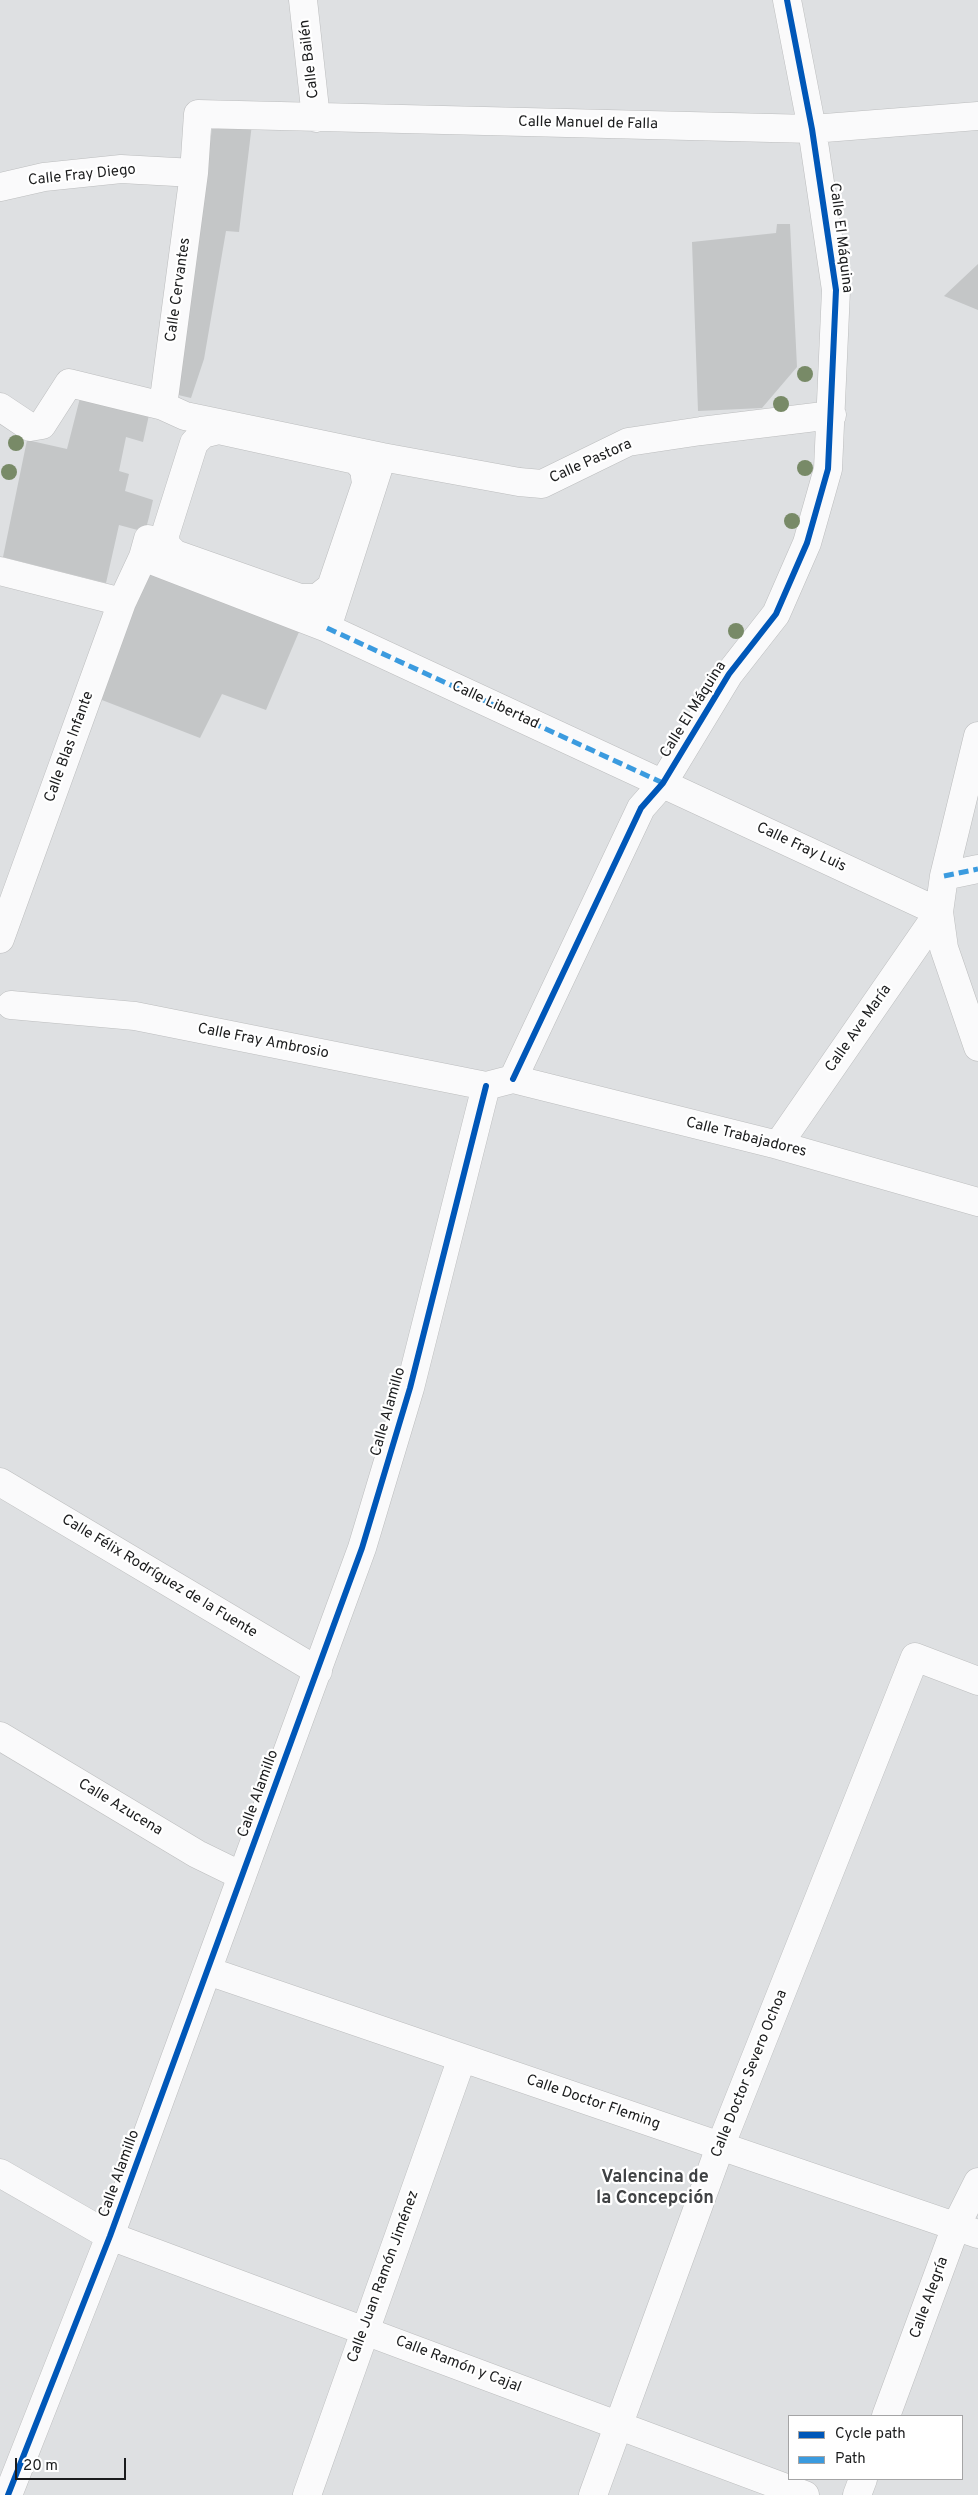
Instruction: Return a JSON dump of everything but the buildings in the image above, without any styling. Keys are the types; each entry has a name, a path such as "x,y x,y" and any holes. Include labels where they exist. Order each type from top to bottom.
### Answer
{"street":[{"name":"Calle Bailén","path":"303,0 316,118"},
{"name":"Calle El Máquina","path":"513,1079 641,808 663,784 729,674 776,614 807,543 826,479 832,416 836,290 812,129 787,0"},
{"name":"Calle Manuel de Falla","path":"198,114 812,129 978,116"},
{"name":"Calle Cervantes","path":"143,557 174,411 198,114"},
{"name":"Calle Fray Diego","path":"0,187 44,177 121,169 194,173"},
{"name":"Calle Pastora","path":"0,406 30,426 42,425 69,383 174,411 382,457 542,484 628,442 701,431 832,416"},
{"path":"219,430 356,460 364,469 366,484 331,587 317,598 300,598 175,554 166,545 165,535 194,443 203,434 219,430"},
{"path":"327,628 382,457"},
{"name":"Calle Blas Infante","path":"0,939 122,602 143,557"},
{"name":"Calle Libertad","path":"143,557 327,628 663,784"},
{"path":"0,571 122,602"},
{"path":"978,736 944,876 939,912 944,948 978,1047"},
{"name":"Calle Fray Luis","path":"663,784 939,912"},
{"path":"944,876 978,869"},
{"name":"Calle Ave María","path":"778,1145 939,912"},
{"name":"Calle Fray Ambrosio","path":"4,1006 135,1016 486,1086 513,1079"},
{"name":"Calle Trabajadores","path":"513,1079 778,1145 978,1202"},
{"name":"Calle Alamillo","path":"8,2495 110,2236 362,1548 410,1388 486,1086"},
{"name":"Calle Félix Rodríguez de la Fuente","path":"0,1482 318,1671"},
{"name":"Calle Doctor Severo Ochoa","path":"593,2495 720,2147 915,1657 978,1681"},
{"name":"Calle Azucena","path":"0,1736 197,1854 242,1876"},
{"name":"Calle Doctor Fleming","path":"208,1971 967,2230"},
{"name":"Calle Juan Ramón Jiménez","path":"307,2495 462,2058"},
{"name":"Calle Ramón y Cajal","path":"0,2173 110,2236 805,2495"},
{"name":"Calle Alegría","path":"886,2415 967,2230 978,2182"},
{"path":"857,2495 863,2480"}],"marked path":[{"path":"327,628 663,783"},
{"path":"944,876 978,869"}],"cycle path":[{"path":"513,1079 641,808 663,783 729,674 776,614 807,543 828,469 836,290 812,129 787,0"},
{"path":"8,2495 110,2236 362,1548 410,1388 486,1086"}],"district":[{"name":"Valencina de la Concepción","path":"655,2188"}]}
